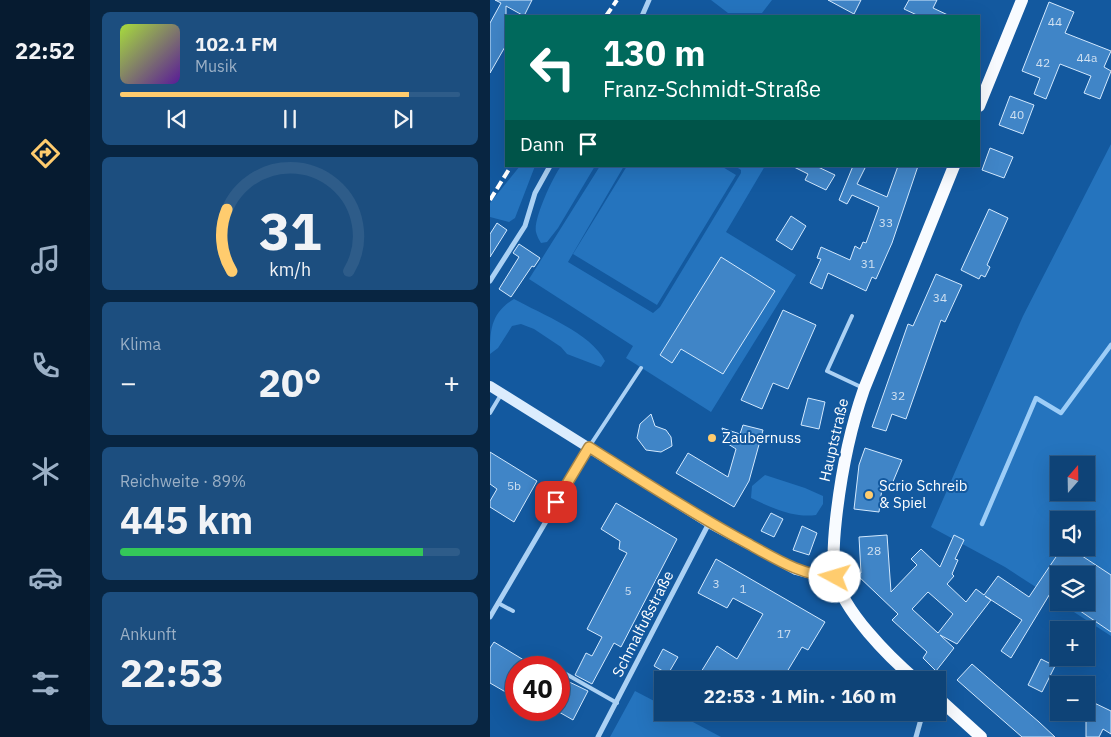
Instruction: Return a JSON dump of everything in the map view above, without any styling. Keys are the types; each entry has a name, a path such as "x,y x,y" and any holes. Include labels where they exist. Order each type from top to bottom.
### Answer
{"main road":[{"path":"980,104 1022,0"},
{"name":"Hauptstraße","path":"907,671 877,642 850,607 835,577 835,528 840,482 852,425 864,389 954,167"},
{"path":"946,705 981,737"}],"street":[{"path":"642,15 649,0"},
{"path":"490,282 525,226 535,193 549,167"},
{"path":"490,386 709,523 796,570 819,576 835,577"},
{"path":"490,617 589,447"},
{"name":"Schmalfußstraße","path":"598,737 709,523"},
{"path":"916,737 920,721"}],"lane":[{"path":"852,316 828,371 864,389"},
{"path":"589,447 641,368"},
{"path":"490,413 502,393"},
{"path":"498,603 512,611"},
{"path":"570,676 617,703"}],"shaded area":[{"path":"711,0 772,0 762,13 728,13"},
{"path":"1111,144 1111,636 1095,626 1095,621 1088,621 1072,611 1095,611 1095,566 1050,566 1050,596 1005,567 931,527 1023,316"},
{"path":"519,167 535,167 515,218 509,222 490,217 490,203"},
{"path":"560,167 594,167 558,228 547,242 541,243 536,232 536,226 540,208"},
{"path":"599,167 623,167 568,262 653,313 660,307 741,173 741,170 736,167 764,167 726,232 796,275 711,412 626,358 633,346 529,279"},
{"path":"626,167 723,167 736,175 657,305 573,254"},
{"path":"514,299 564,325 589,342 605,361 601,367 567,354 561,347 534,329 521,324 512,326 498,348 490,354 493,323 496,316 506,304"},
{"path":"765,475 823,496 823,504 816,515 807,516 775,509 751,498 752,486"},
{"path":"635,691 654,701 654,721 691,721 721,737 610,737"}],"building":[{"path":"495,0 532,0 524,15 506,6 505,47 490,73 490,23 501,3"},
{"path":"828,0 861,0 854,14"},
{"path":"909,0 937,0 933,8 948,15 917,15 904,9"},
{"path":"1049,2 1074,12 1065,33 1111,51 1104,67 1111,71 1100,99 1084,93 1091,76 1060,64 1046,99 1034,94 1040,78 1022,71"},
{"path":"1010,96 1034,105 1023,134 999,125"},
{"path":"990,148 1013,157 1004,178 982,170"},
{"path":"794,167 818,167 835,175 826,190 805,180 808,174"},
{"path":"853,167 866,167 857,184 887,197 898,167 918,167 892,243 876,279 872,277 866,291 828,273 822,289 810,283 821,259 817,258 821,247 850,260 855,246 860,249 863,242 866,243 879,207 852,195 847,204 839,200"},
{"path":"989,209 1008,218 987,265 990,267 985,277 981,275 979,279 961,270"},
{"path":"791,216 806,226 792,250 776,240"},
{"path":"497,223 507,230 490,257 490,234"},
{"path":"519,244 540,258 534,267 532,266 511,297 499,289 519,257 513,253"},
{"path":"721,257 775,291 723,374 681,349 672,363 660,355"},
{"path":"936,274 962,285 945,322 941,320 906,419 892,414 886,431 872,427 908,324 913,326"},
{"path":"783,310 816,325 788,389 773,383 762,409 741,400"},
{"path":"808,398 825,402 819,429 801,425"},
{"path":"651,414 655,426 666,430 671,437 672,446 661,452 646,450 637,438 640,424"},
{"path":"743,425 763,430 749,481 734,507 676,473 688,453 728,477 736,449 725,442 722,428 740,434"},
{"path":"865,448 902,460 892,484 883,480 879,512 854,509 859,465"},
{"path":"490,452 537,481 514,522 490,507 490,501 497,489 490,484"},
{"path":"616,503 677,539 621,647 614,643 592,684 575,675 586,653 592,656 602,637 587,629 627,553 619,549 620,541 601,529"},
{"path":"771,513 783,519 774,537 761,531"},
{"path":"802,526 817,533 809,555 793,550"},
{"path":"887,535 891,592 917,565 911,559 921,549 940,567 954,535 964,540 955,559 958,560 952,574 954,576 947,584 966,602 976,589 984,595 998,576 1029,597 1057,556 1082,556 1111,575 1111,632 1080,611 1095,611 1095,566 1050,566 1050,594 1011,658 1001,651 1022,620 985,596 991,600 957,644 940,635 954,648 936,671 923,658 927,652 892,620 898,614 856,574 861,573 859,537","holes":["928,592 953,614 938,633 912,609"]},
{"path":"716,559 825,622 808,650 802,647 787,671 702,671 717,646 737,659 763,614 733,598 727,608 698,593"},
{"path":"494,642 517,656 505,656 505,692 490,683 490,648"},
{"path":"663,649 678,657 670,671 663,671 654,666"},
{"path":"1041,659 1050,664 1050,666 1055,666 1042,692 1028,685"},
{"path":"972,664 1055,737 1022,737 957,680"},
{"path":"570,682 588,691 573,720 570,718"},
{"path":"1095,703 1111,711 1111,734 1103,729 1099,737 1086,737 1086,721 1095,721"}],"waterway":[{"path":"982,524 1036,398 1061,413 1111,345"}],"railway":[{"path":"607,15 617,0"},
{"path":"490,200 510,167"}],"place":[{"name":"Zaubernuss","path":"712,438"},
{"name":"Scrio Schreib & Spiel","path":"869,495"}],"route":[{"path":"556,502 589,447 709,523 796,570 819,576 835,577"}]}
